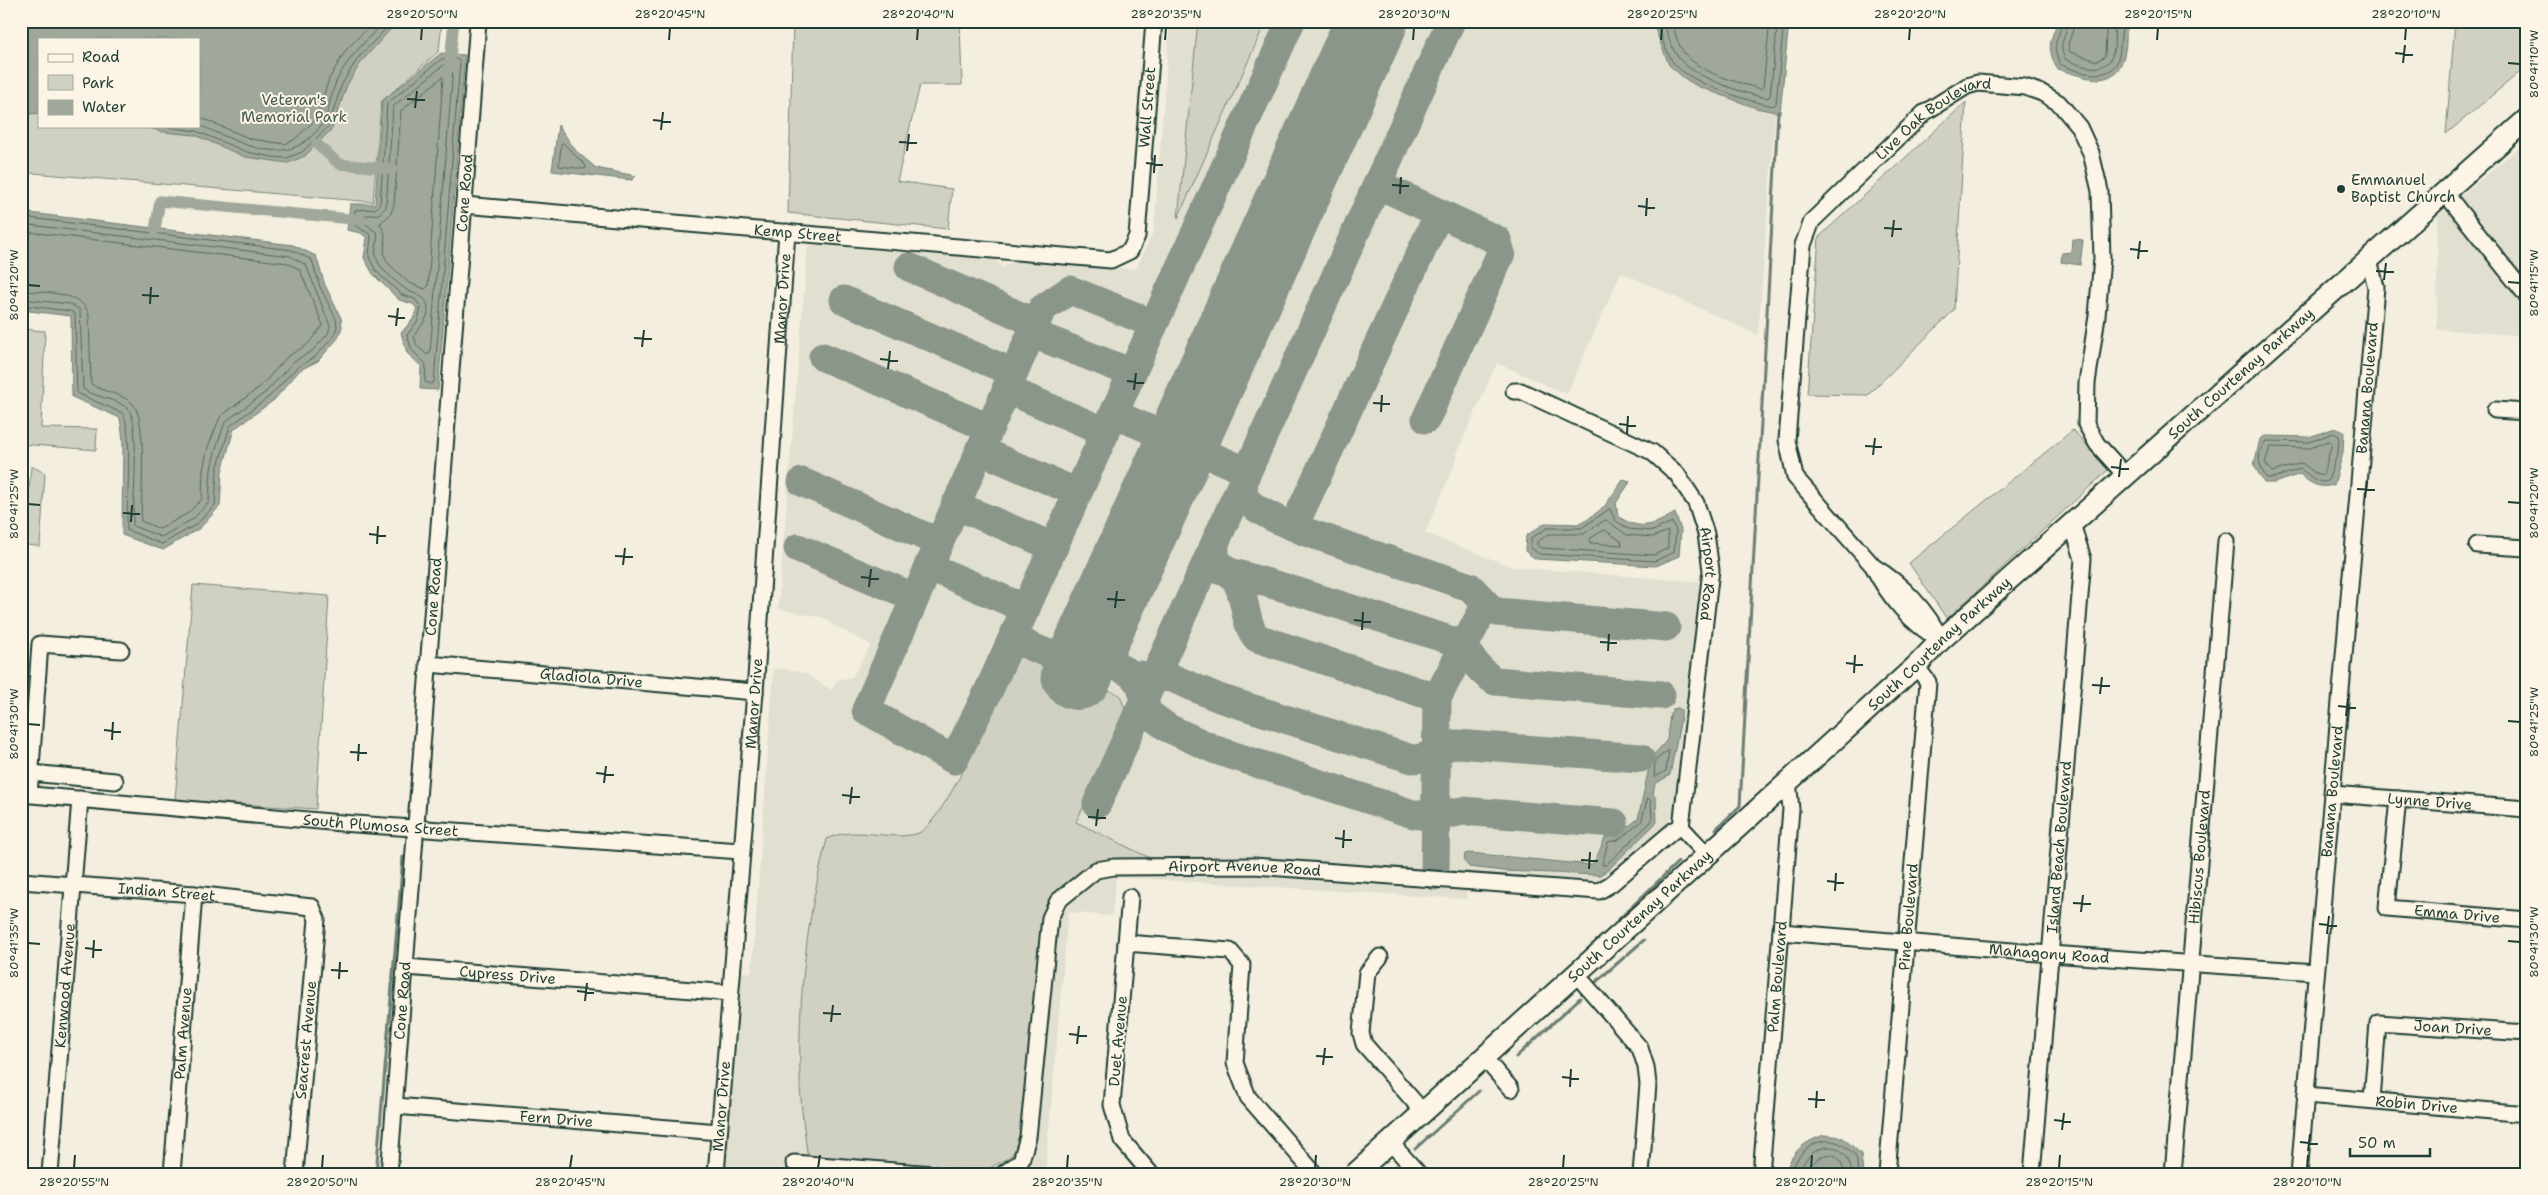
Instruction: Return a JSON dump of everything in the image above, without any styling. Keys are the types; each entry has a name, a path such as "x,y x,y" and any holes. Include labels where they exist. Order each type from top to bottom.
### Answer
{"main road":[{"name":"South Courtenay Parkway","path":"1355,1174 1916,666 1941,640 2527,119"}],"street":[{"name":"Cone Road","path":"389,1174 417,828 428,664 446,457 478,21"},
{"name":"Wall Street","path":"1130,250 1136,236 1154,21"},
{"name":"Live Oak Boulevard","path":"1941,640 1933,622 1889,576 1873,566 1795,477 1787,440 1803,245 1812,221 1924,113 1966,86 1978,83 1998,84 2025,87 2042,93 2059,103 2070,116 2091,153 2100,191 2102,258 2097,316 2087,383 2086,424 2097,444 2126,476"},
{"path":"2444,193 2527,296"},
{"name":"Kemp Street","path":"464,204 1111,260 1130,250"},
{"name":"Manor Drive","path":"716,1174 755,692 787,232"},
{"name":"Banana Boulevard","path":"2299,1174 2376,287 2369,260"},
{"name":"Airport Road","path":"1514,391 1521,391 1652,452 1677,474 1696,503 1706,534 1711,570 1682,827"},
{"path":"2495,410 2527,412"},
{"name":"Island Beach Boulevard","path":"2032,1174 2083,559 2072,524"},
{"name":"Hibiscus Boulevard","path":"2172,1174 2226,541"},
{"path":"2477,545 2527,548"},
{"path":"25,794 30,772 40,644 121,650"},
{"name":"Gladiola Drive","path":"428,664 755,692"},
{"name":"Pine Boulevard","path":"1887,1174 1928,682 1916,666"},
{"path":"30,772 115,781"},
{"name":"Palm Boulevard","path":"1761,1174 1791,802 1788,781"},
{"name":"South Plumosa Street","path":"25,794 341,823 741,852"},
{"name":"Lynne Drive","path":"2332,794 2527,809"},
{"name":"Kenwood Avenue","path":"50,1174 80,799"},
{"name":"Emma Drive","path":"2398,799 2388,908 2527,920"},
{"path":"1682,827 1706,855"},
{"name":"Airport Avenue Road","path":"1003,1174 1021,1161 1028,1137 1050,918 1058,901 1096,870 1114,867 1254,866 1600,891 1611,884 1674,830 1682,827"},
{"name":"Indian Street","path":"21,881 194,894 312,907"},
{"name":"Palm Avenue","path":"172,1174 194,894"},
{"name":"Duet Avenue","path":"1130,897 1112,1105 1122,1140 1151,1174"},
{"name":"Seacrest Avenue","path":"295,1174 316,919 312,907"},
{"name":"Mahagony Road","path":"1781,932 2050,954 2316,972"},
{"path":"1126,943 1230,952 1242,964 1235,1063 1248,1097 1315,1174"},
{"path":"1380,957 1367,973 1362,1033 1364,1044 1424,1113"},
{"name":"Cypress Drive","path":"406,966 730,993"},
{"path":"1576,974 1640,1048 1648,1084 1641,1174"},
{"name":"Joan Drive","path":"2372,1100 2378,1023 2527,1034"},
{"path":"1484,1058 1511,1089"},
{"name":"Robin Drive","path":"2306,1095 2527,1114"},
{"name":"Fern Drive","path":"395,1106 720,1132"},
{"path":"1391,1142 1419,1174"},
{"path":"794,1163 934,1174"}],"shaded area":[{"path":"1170,21 1782,21 1758,335 1621,272 1567,394 1497,363 1456,455 1458,456 1425,533 1512,567 1702,582 1683,782 1676,812 1666,824 1610,874 1600,879 1580,882 1468,876 1466,899 1116,877 1112,916 1068,912 1045,1174 764,1174 724,1170 740,972 752,972 774,669 804,673 832,690 837,680 852,677 871,645 833,625 825,618 778,609 808,245 996,260 1003,268 1012,261 1136,269 1154,230"},
{"path":"2527,141 2527,336 2437,329 2438,215"}],"green space":[{"name":"Veteran's Memorial Park","path":"21,21 442,21 439,51 381,102 373,202 21,172"},
{"path":"793,21 960,21 962,85 920,85 897,181 952,189 948,229 788,213"},
{"path":"1198,21 1266,21 1178,218"},
{"path":"2455,21 2527,21 2527,66 2446,134"},
{"path":"1966,102 1954,310 1868,395 1807,394 1819,237"},
{"path":"21,329 45,331 41,428 97,429 96,450 21,444"},
{"path":"2073,430 2109,469 1947,619 1909,563"},
{"path":"31,466 45,473 40,546 23,545 25,518 21,518 21,492 29,492"},
{"path":"193,585 329,596 316,809 175,800"},
{"path":"1020,657 1030,657 1120,695 1127,716 1076,822 1152,859 1103,861 1050,897 1045,908 1021,1144 1008,1158 984,1171 817,1160 807,1152 801,1104 800,1046 805,956 814,897 827,839 848,833 905,836 916,834 928,826 956,784 1015,661"}],"water":[{"path":"21,21 398,21 362,61 347,85 332,129 305,156 288,163 245,157 195,135 163,132 149,128 200,128 200,38 38,38 38,113 21,115"},
{"path":"1652,21 1789,21 1780,113 1756,108 1697,86 1684,78 1669,65"},
{"path":"2058,21 2129,21 2125,51 2121,64 2115,73 2099,79 2057,69 2050,45"},
{"path":"441,53 465,55 438,390 420,389 421,366 407,353 401,333 413,319 417,309 413,304 399,300 373,274 364,258 367,238 361,233 347,230 350,204 375,204 382,101"},
{"path":"558,125 576,151 596,168 636,176 632,180 552,171"},
{"path":"21,212 293,245 316,256 325,285 341,318 342,327 338,338 318,361 300,370 274,400 234,429 222,471 220,506 200,528 163,550 122,535 123,440 120,418 72,397 71,316 21,310"},
{"path":"2072,239 2083,240 2080,265 2061,262 2062,253 2071,252"},
{"path":"2335,428 2344,432 2343,453 2334,485 2315,485 2300,474 2275,483 2264,483 2254,465 2260,439 2265,436 2309,437"},
{"path":"1623,480 1630,482 1616,503 1618,516 1633,524 1647,525 1675,513 1681,530 1679,556 1656,566 1536,559 1525,551 1526,536 1545,523 1579,524 1587,520 1604,507"},
{"path":"1678,708 1681,710 1681,717 1670,775 1655,784 1653,794 1656,799 1657,822 1609,869 1600,875 1504,871 1469,867 1464,861 1465,854 1469,853 1591,865 1606,837 1616,836 1638,819 1651,758 1667,740 1670,714 1673,709"},
{"path":"1824,1135 1842,1137 1861,1154 1863,1174 1786,1174 1791,1160 1799,1149 1810,1141"}],"waterway":[{"path":"449,68 454,21"},
{"path":"1716,829 1740,806 1778,112"},
{"path":"317,144 339,164 392,169"},
{"path":"155,229 160,201 362,220"},
{"path":"376,1174 403,857"},
{"path":"1617,921 1678,862"},
{"path":"1596,982 1644,940"},
{"path":"1516,1057 1580,998"},
{"path":"1415,1149 1479,1091"},
{"path":"1388,1174 1396,1166"}],"taxiway":[{"path":"1154,324 1070,290 1042,309 866,710 954,760 988,692 1291,21"},
{"path":"1097,804 1451,21"},
{"path":"1377,184 1497,240 1501,253 1426,419"},
{"path":"1294,526 1439,213"},
{"path":"909,267 1036,323"},
{"path":"844,300 1014,373"},
{"path":"1031,333 1132,373"},
{"path":"823,357 989,428"},
{"path":"1006,389 1106,432"},
{"path":"1114,414 1246,471 1243,485 1247,500 1271,517 1306,532 1470,587 1491,609 1497,612 1666,627"},
{"path":"979,450 1078,493"},
{"path":"802,482 938,542"},
{"path":"955,505 1054,547"},
{"path":"1215,545 1215,558 1226,571 1456,642 1479,668 1495,681 1661,695"},
{"path":"798,548 914,597"},
{"path":"928,566 1026,609"},
{"path":"1219,570 1229,573 1240,588 1251,630 1257,638 1437,698"},
{"path":"1435,876 1437,698 1486,604"},
{"path":"1013,638 1046,653 1064,656 1073,655 1083,650 1095,633 1097,643 1107,658 1122,669 1148,681"},
{"path":"1131,674 1141,685 1149,714 1168,728 1216,750 1413,814 1436,817 1462,811 1614,823"},
{"path":"1138,675 1172,678 1219,698 1412,759 1424,757 1457,744 1640,758"}],"runway":[{"path":"1077,674 1372,21"}],"place":[{"name":"Emmanuel Baptist Church","path":"2341,189"}]}
